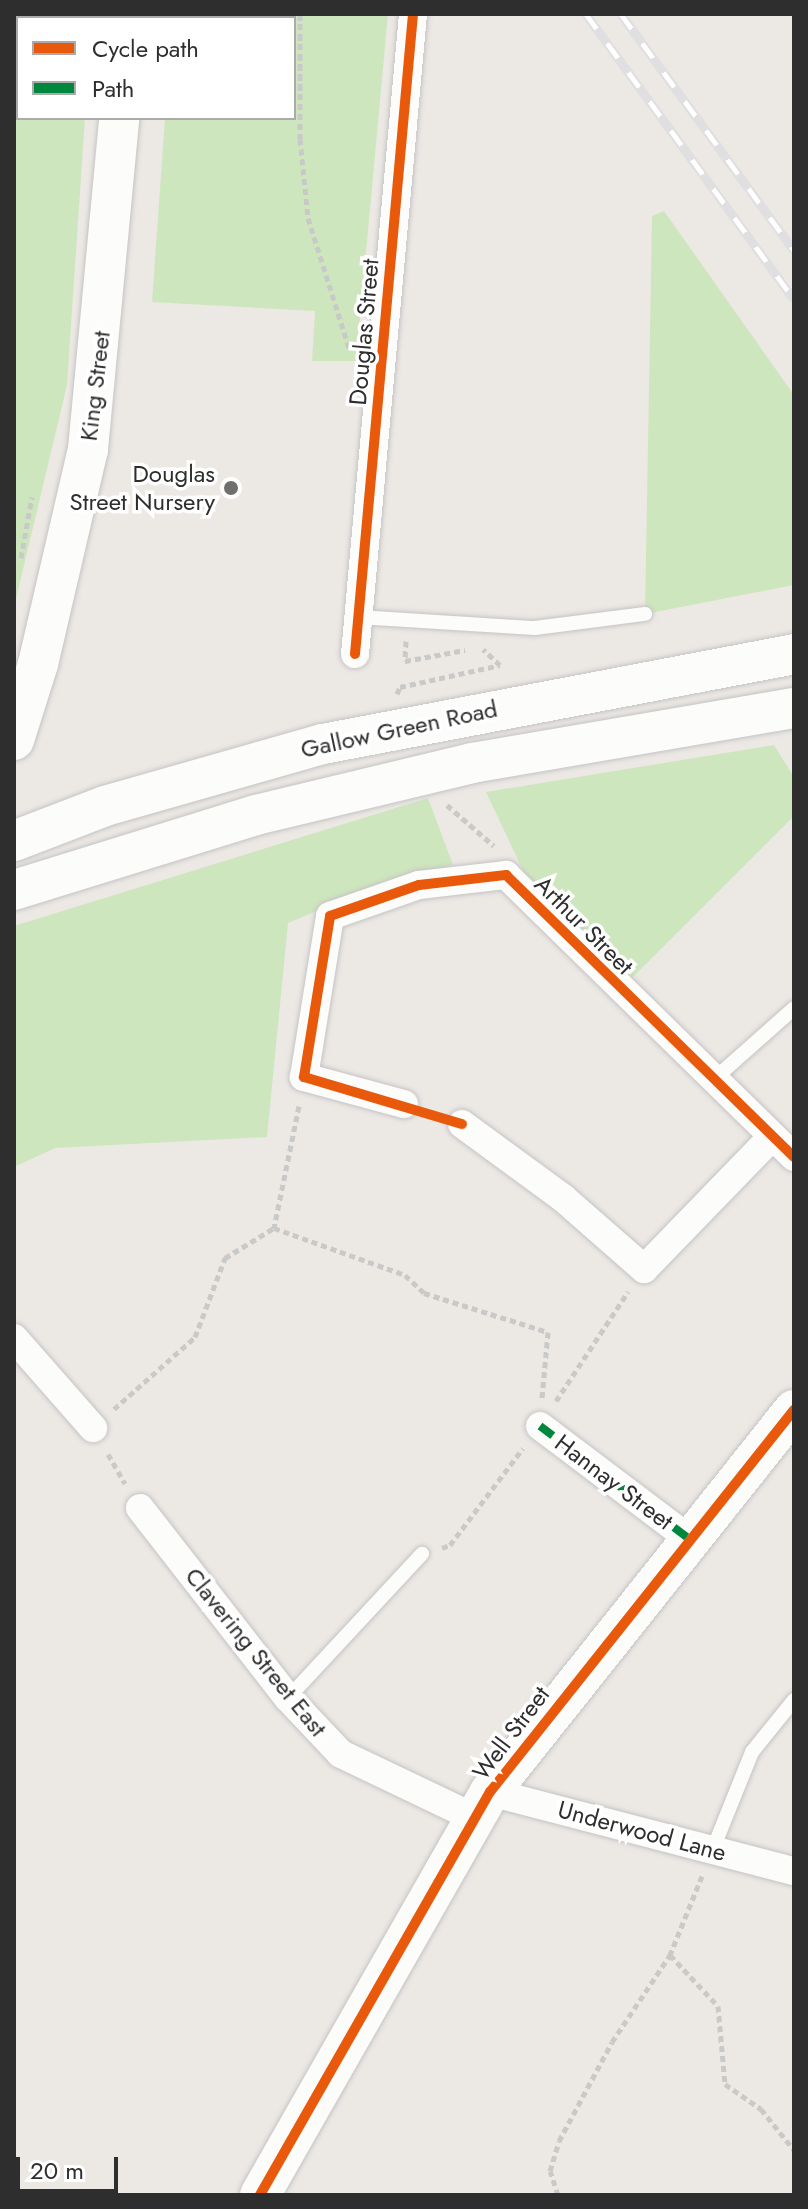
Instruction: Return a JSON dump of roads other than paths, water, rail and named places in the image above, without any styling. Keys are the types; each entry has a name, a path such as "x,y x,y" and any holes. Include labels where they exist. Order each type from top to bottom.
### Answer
{"main road":[{"name":"King Street","path":"14,740 38,664 88,449 119,120"},
{"name":"Gallow Green Road","path":"14,841 105,806 323,744 794,654"},
{"name":"Gallow Green Road","path":"14,890 256,815 472,763 794,708"},
{"name":"Well Street","path":"260,2195 483,1805 688,1538 794,1410"}],"street":[{"name":"Douglas Street","path":"355,654 413,14"},
{"name":"Arthur Street","path":"404,1104 304,1077 330,916 419,885 506,875 771,1138 794,1157"},
{"path":"462,1124 563,1198 644,1269 771,1138"},
{"path":"14,1338 93,1428"},
{"name":"Hannay Street","path":"540,1426 688,1538"},
{"name":"Clavering Street East","path":"140,1508 288,1698 341,1754 483,1805"},
{"name":"Underwood Lane","path":"483,1805 713,1849 794,1871"}],"lane":[{"path":"358,617 535,628 645,614"},
{"path":"713,1080 794,1008"},
{"path":"288,1698 422,1554"},
{"path":"713,1849 752,1752 794,1700"}],"railway":[{"path":"586,14 794,299"},
{"path":"621,14 794,250"}],"place":[{"name":"Douglas Street Nursery","path":"231,488"}]}
